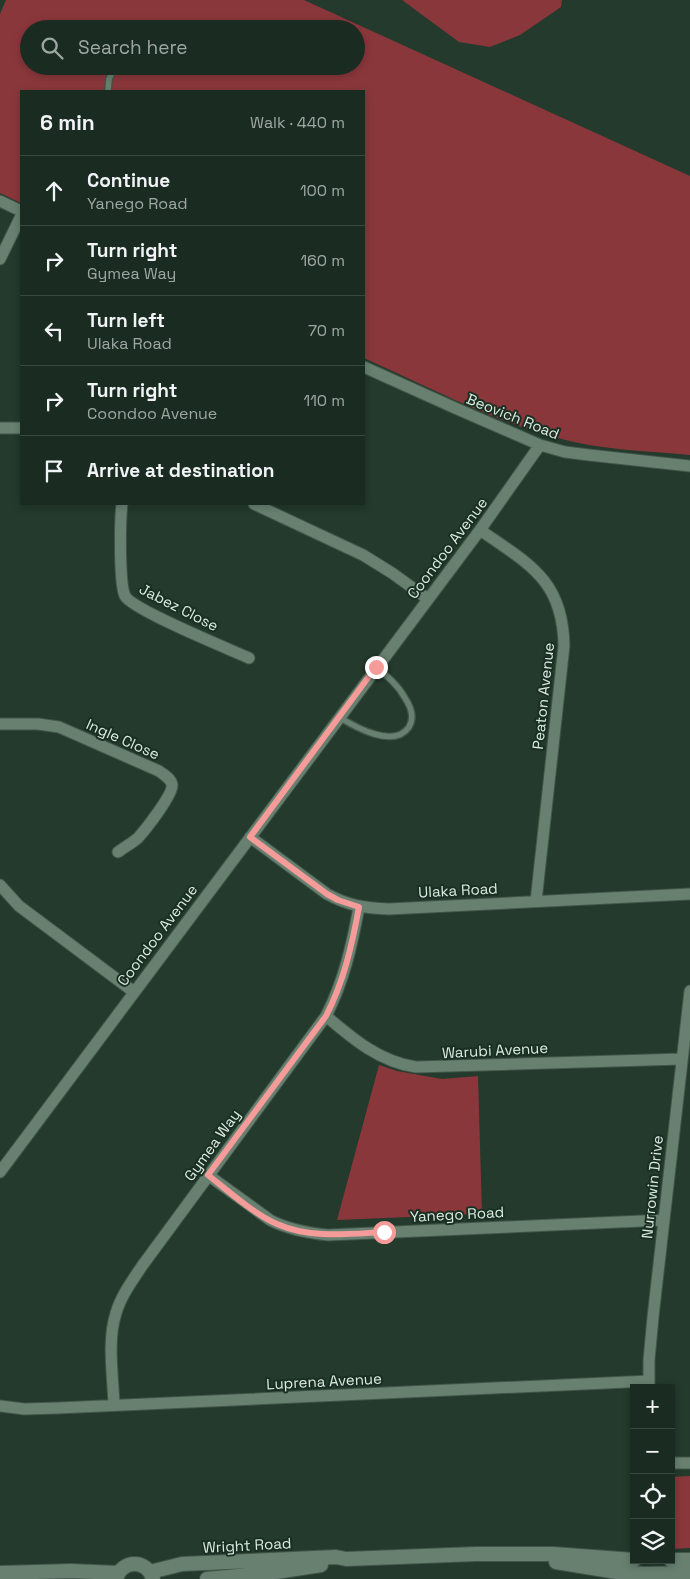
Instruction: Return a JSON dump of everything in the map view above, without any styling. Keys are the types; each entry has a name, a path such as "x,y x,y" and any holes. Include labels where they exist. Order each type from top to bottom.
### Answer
{"main road":[{"name":"Wright Road","path":"152,1575 182,1564 336,1557 553,1554 630,1560"},
{"name":"Wright Road","path":"534,1555 552,1561 617,1572 644,1574 690,1573"},
{"name":"Wright Road","path":"207,1579 263,1576 336,1563 346,1558"},
{"path":"675,1560 690,1560"},
{"path":"0,1572 71,1571 117,1576 126,1565 137,1564 142,1565 152,1575"}],"street":[{"path":"0,201 20,210"},
{"path":"0,259 20,218"},
{"name":"Beovich Road","path":"365,367 540,445 565,452 690,466"},
{"path":"0,428 20,428"},
{"name":"Coondoo Avenue","path":"0,1172 480,530 540,445"},
{"name":"Jabez Close","path":"122,505 122,576 125,595 128,600 148,612 249,658"},
{"path":"256,505 363,555 428,599"},
{"name":"Peaton Avenue","path":"480,530 513,552 542,579 556,599 563,626 564,646 536,901"},
{"name":"Ingle Close","path":"0,724 59,726 159,771 170,779 172,784 170,794 142,833 118,852"},
{"name":"Ulaka Road","path":"250,837 327,894 359,907 389,908 690,894"},
{"path":"0,886 19,906 134,992"},
{"name":"Gymea Way","path":"114,1405 112,1334 121,1299 142,1266 326,1016 347,966 359,907"},
{"name":"Nurrowin Drive","path":"649,1384 652,1326 690,990"},
{"name":"Warubi Avenue","path":"326,1016 350,1037 370,1050 392,1061 416,1067 681,1059"},
{"name":"Yanego Road","path":"208,1175 278,1225 316,1234 664,1220"},
{"name":"Luprena Avenue","path":"0,1406 24,1409 630,1385"},
{"path":"675,1463 690,1463"}],"lane":[{"path":"108,90 111,75"},
{"path":"339,717 350,724 389,737 404,733 408,728 412,722 412,714 406,699 392,681 376,667"}],"shaded area":[{"path":"6,0 304,0 348,20 20,20 20,75 365,75 365,28 690,176 690,455 623,450 590,445 533,431 459,402 365,358 365,90 20,90 20,203 0,193 0,14"},
{"path":"402,0 562,0 561,7 520,35 490,47 459,42"},
{"path":"379,1065 397,1071 442,1079 478,1076 482,1214 337,1220"},
{"path":"690,1476 690,1548 675,1549 675,1477"}],"route":[{"path":"376,667 250,837 327,894 359,907 347,966 326,1016 208,1175 278,1225 328,1235 384,1232"}]}
